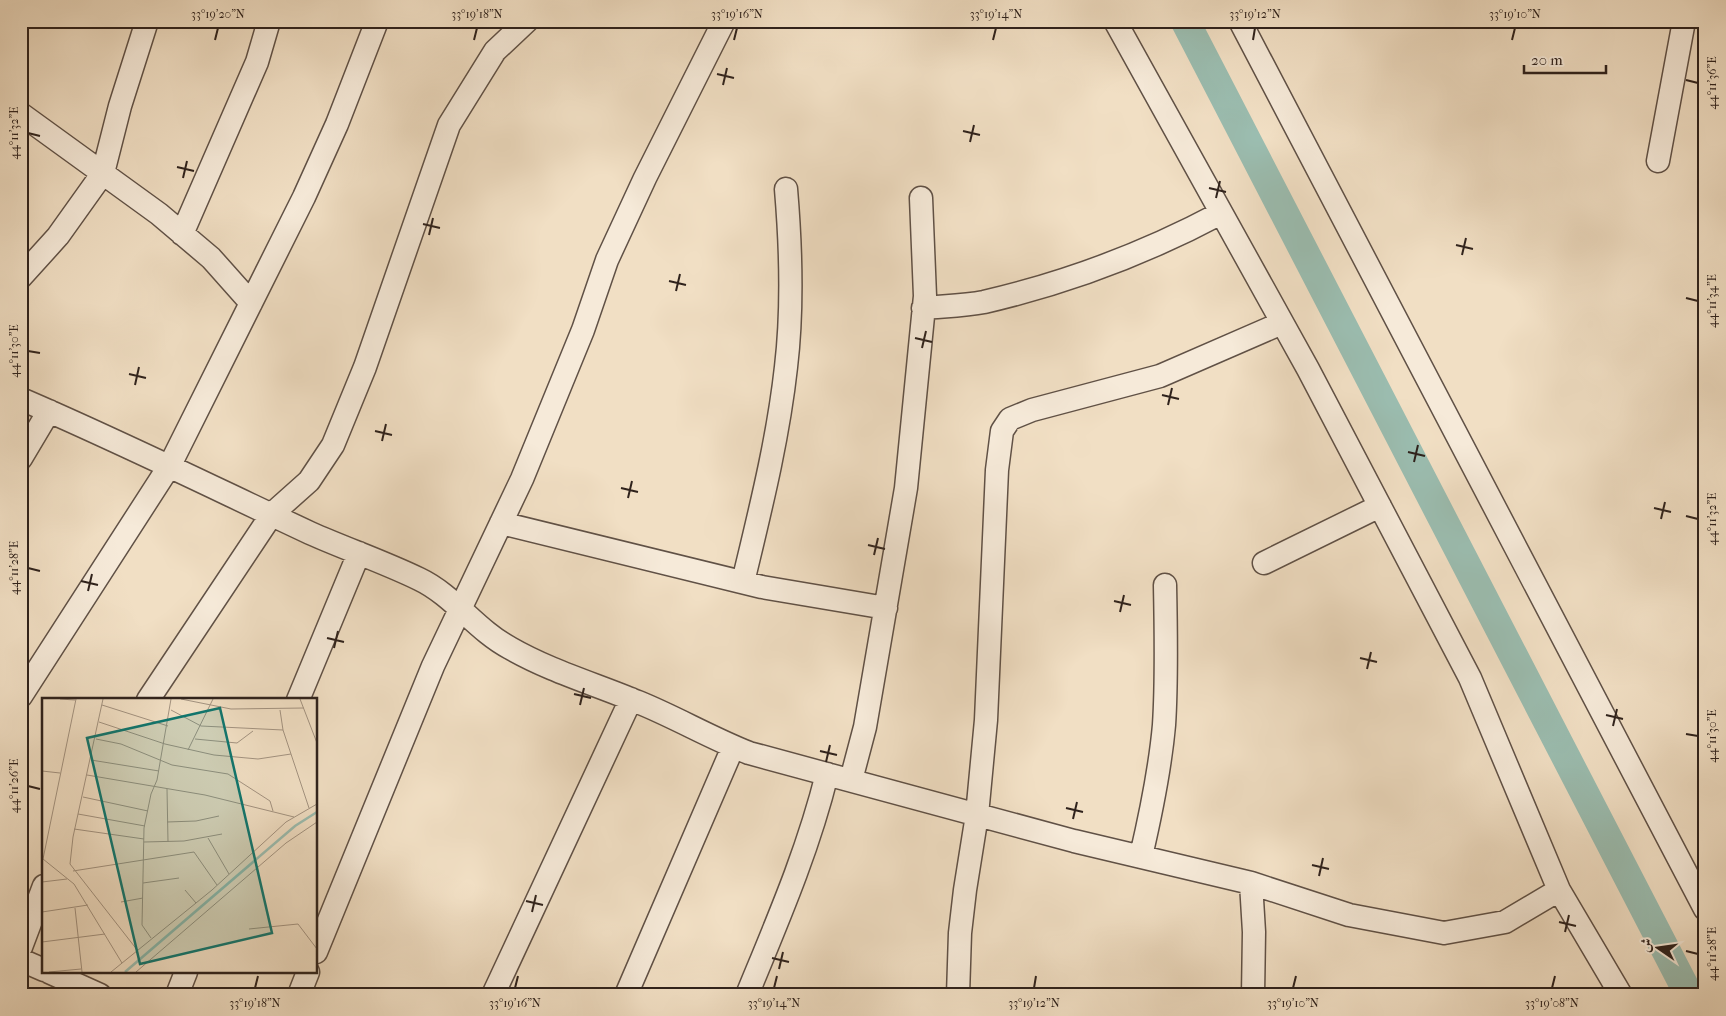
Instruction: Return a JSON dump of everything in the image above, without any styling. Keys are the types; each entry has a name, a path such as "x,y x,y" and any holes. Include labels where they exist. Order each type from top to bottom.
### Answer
{"street":[{"path":"21,278 58,236 103,173 120,106 148,21"},
{"path":"182,234 257,62 269,21"},
{"path":"21,696 170,465 311,181 377,21"},
{"path":"149,698 272,514 309,481 333,446 366,367 449,125 494,51 527,21"},
{"path":"318,947 433,666 522,479 583,330 607,260 645,178 724,21"},
{"path":"1115,21 1282,323 1470,678 1560,890 1620,995"},
{"path":"1240,21 1705,909"},
{"path":"1658,161 1684,21"},
{"path":"21,114 103,173 182,234 211,258 252,303"},
{"path":"744,582 778,422 786,365 791,240 786,189"},
{"path":"851,780 865,727 906,488 924,308 921,198"},
{"path":"924,308 983,302 1094,270 1222,213"},
{"path":"958,995 965,890 977,815 986,720 997,470 1000,440 1006,424 1010,419 1032,410 1160,376 1282,323"},
{"path":"21,399 170,465 272,514 422,580 443,594 460,610 509,648 557,670 631,699 734,747 977,815 1251,883 1349,915 1444,933 1505,922 1560,890"},
{"path":"21,458 49,411"},
{"path":"1264,563 1380,506"},
{"path":"501,523 744,582 886,608"},
{"path":"299,698 359,552"},
{"path":"1141,856 1151,812 1164,726 1166,679 1165,584"},
{"path":"493,995 631,699"},
{"path":"626,995 734,747"},
{"path":"747,995 802,860 815,824 827,774"},
{"path":"1251,883 1254,932 1253,995"},
{"path":"21,947 42,891"},
{"path":"21,960 42,969"},
{"path":"53,974 100,995"},
{"path":"176,995 185,974"},
{"path":"299,995 307,974"}],"waterway":[{"path":"1185,21 1689,995"}]}
